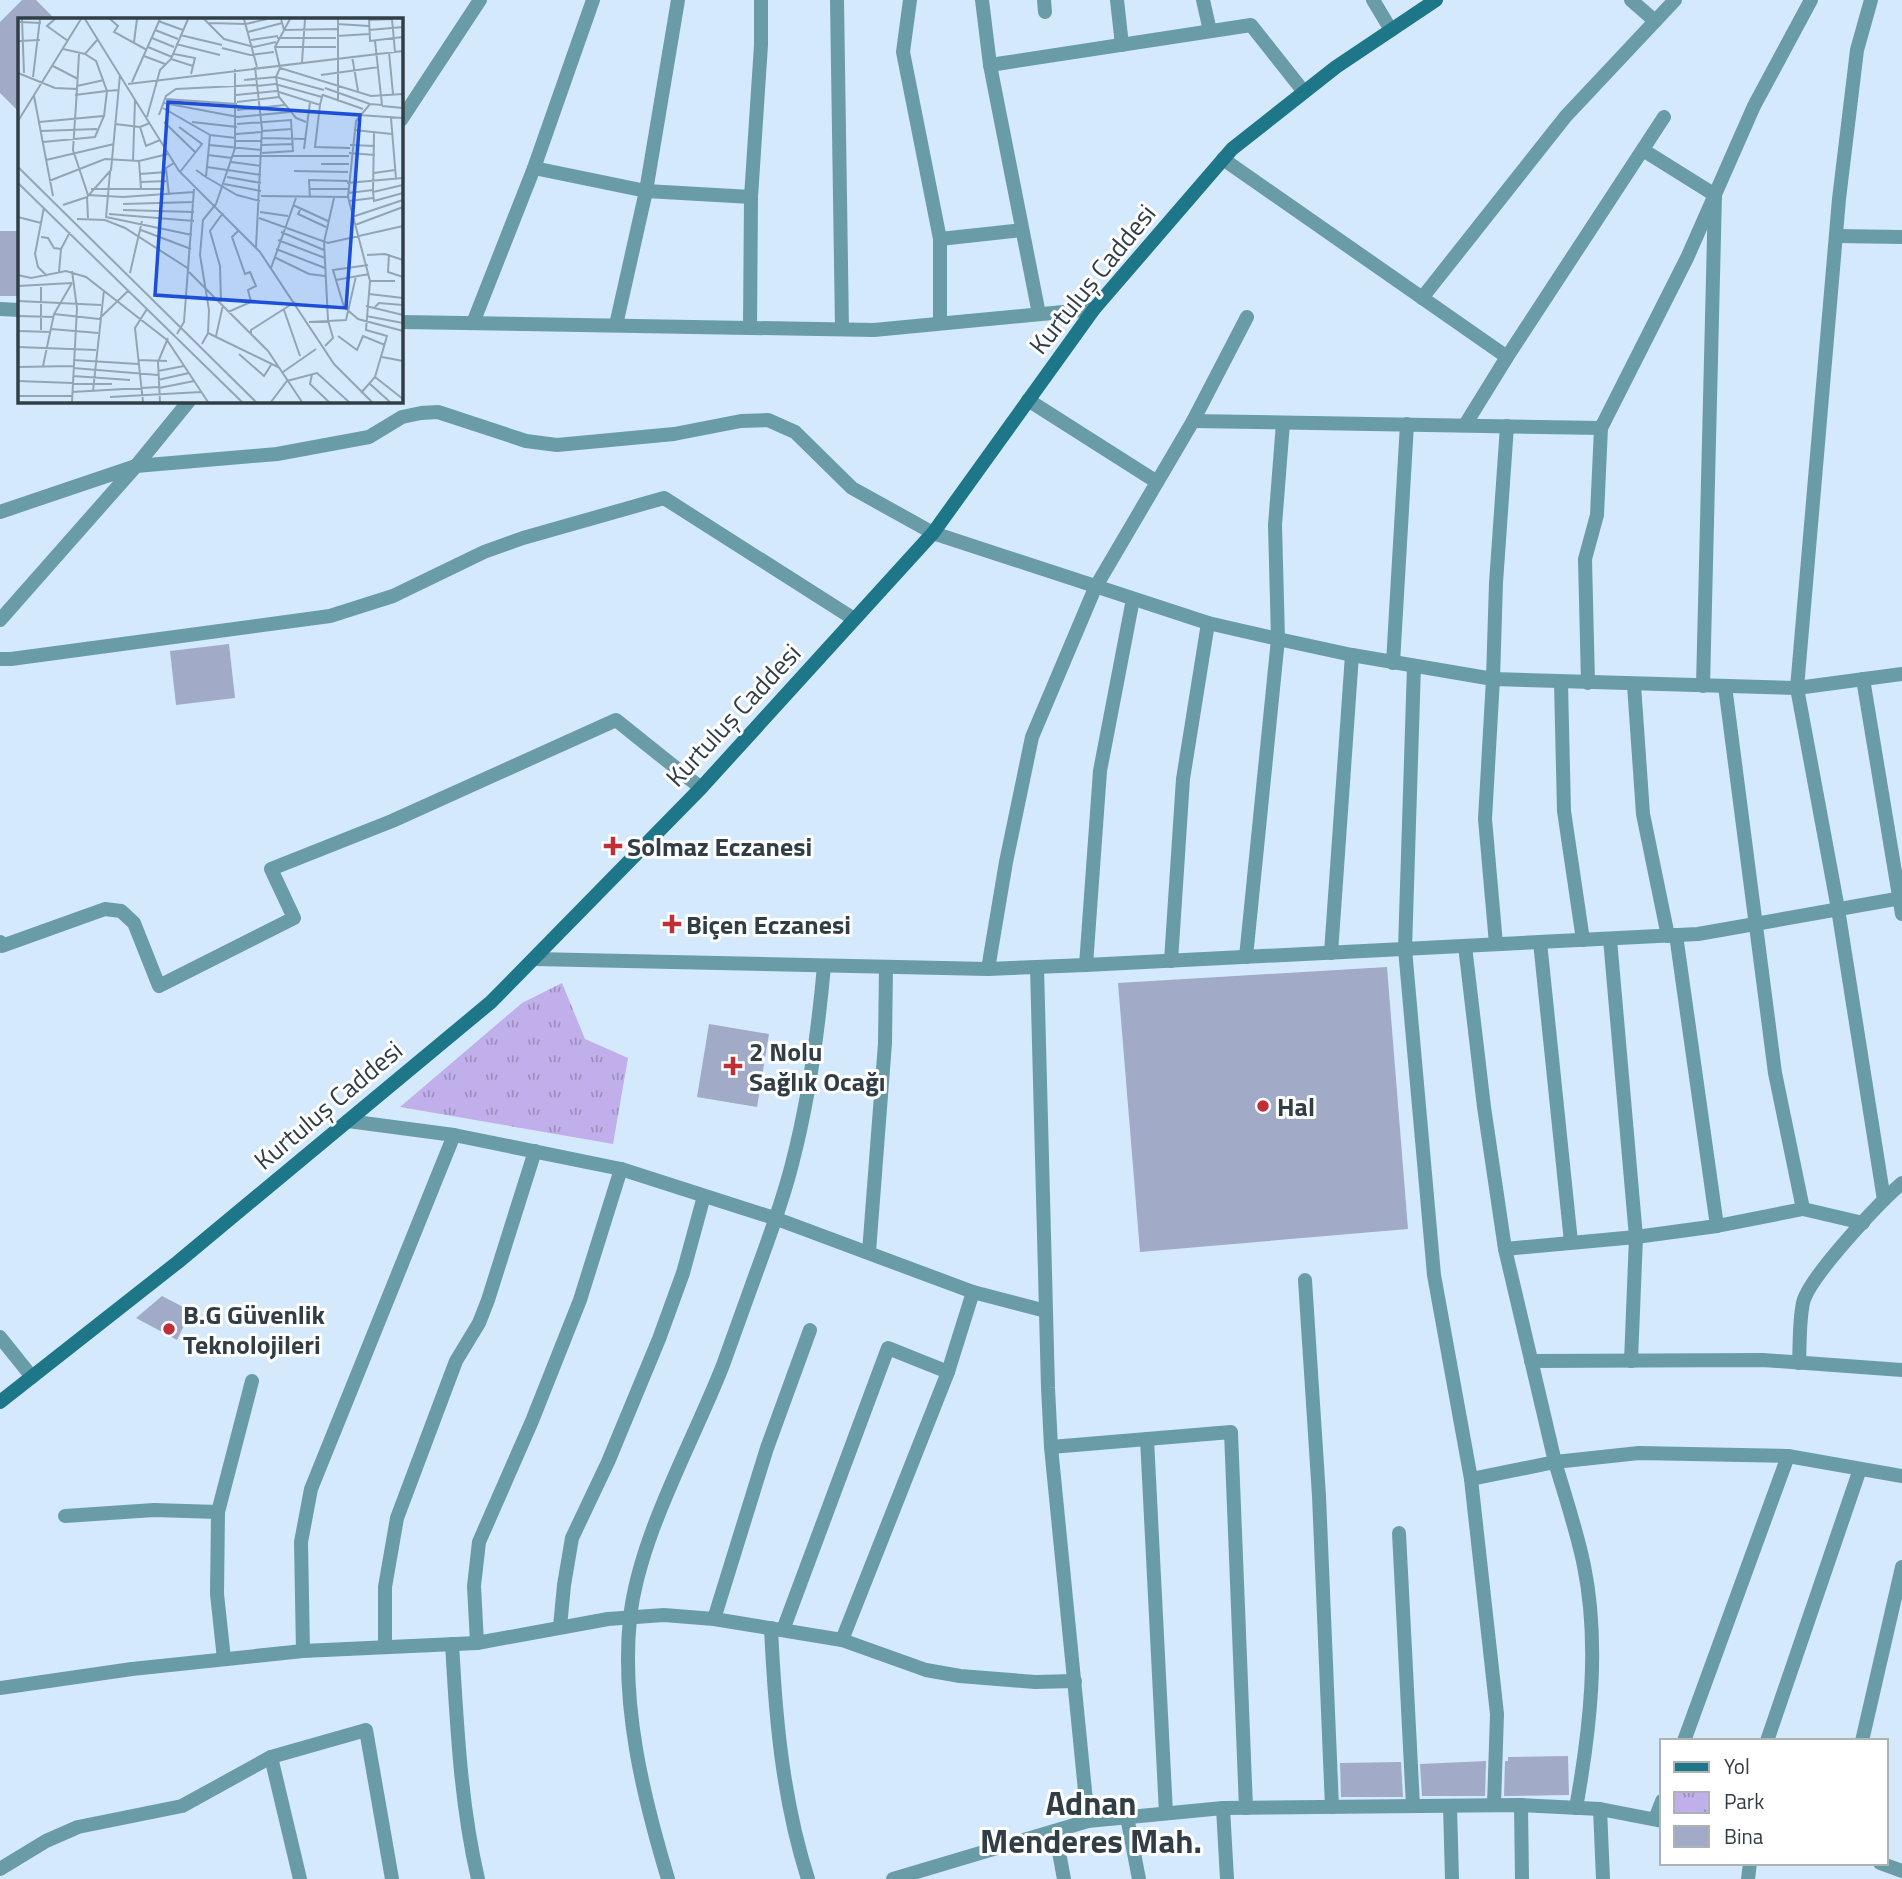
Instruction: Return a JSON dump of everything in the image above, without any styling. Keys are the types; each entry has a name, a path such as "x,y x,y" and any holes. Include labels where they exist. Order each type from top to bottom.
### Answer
{"main road":[{"name":"Kurtuluş Caddesi","path":"0,1402 178,1262 491,1002 701,788 933,533 1094,309 1231,149 1304,92 1436,0"}],"street":[{"path":"402,118 480,0"},
{"path":"473,323 534,168 593,0"},
{"path":"616,326 646,191 678,0"},
{"path":"750,327 751,197 761,45 761,0"},
{"path":"837,0 842,329"},
{"path":"911,0 903,52 940,239 940,323"},
{"path":"982,0 990,65 1039,314"},
{"path":"1117,0 1122,45"},
{"path":"1203,0 1210,31"},
{"path":"1373,0 1391,30"},
{"path":"1631,0 1655,20"},
{"path":"1422,298 1566,116 1675,0"},
{"path":"1588,684 1585,559 1597,515 1601,428 1688,258 1754,106 1811,0"},
{"path":"1871,0 1857,50 1836,236 1797,688 1838,909 1884,1199"},
{"path":"990,65 1251,24 1304,92"},
{"path":"1465,425 1664,117"},
{"path":"1643,150 1715,195"},
{"path":"1223,159 1507,357"},
{"path":"534,168 646,191 751,197"},
{"path":"1703,686 1715,195"},
{"path":"940,239 1023,230"},
{"path":"1836,236 1902,237"},
{"path":"0,309 18,310"},
{"path":"402,322 874,330 1094,309"},
{"path":"988,969 1006,862 1032,737 1095,588 1193,421 1247,317"},
{"path":"1028,400 1157,482"},
{"path":"0,620 136,466 188,402"},
{"path":"0,512 136,466 277,454 369,437 402,417 421,413 438,412 526,441 557,444 674,434 741,421 768,421 794,432 852,488 933,533 1208,623 1278,639 1493,680 1797,688 1902,674"},
{"path":"1193,421 1601,428"},
{"path":"1246,957 1278,639 1276,526 1283,422"},
{"path":"1394,663 1408,424"},
{"path":"1496,944 1486,818 1496,583 1507,426"},
{"path":"0,659 330,616 393,596 484,552 523,538 664,498 854,619"},
{"path":"1086,965 1100,771 1133,599"},
{"path":"1171,961 1183,779 1208,623"},
{"path":"1331,953 1352,655"},
{"path":"1414,666 1405,949 1434,1275 1471,1479 1497,1714 1494,1805"},
{"path":"1863,679 1902,914"},
{"path":"1561,683 1564,811 1583,940"},
{"path":"1634,685 1643,814 1672,936 1717,1226"},
{"path":"1725,687 1775,1073 1803,1209"},
{"path":"0,942 2,946 105,909 121,911 134,923 159,986 294,918 271,869 392,821 616,720 701,788"},
{"path":"534,959 988,969 1086,965 1698,934 1900,898"},
{"path":"1610,939 1636,1237 1631,1361"},
{"path":"1539,942 1571,1242"},
{"path":"1465,946 1484,1107 1505,1250 1555,1462 1584,1566 1591,1643 1589,1723 1576,1808"},
{"path":"668,1879 650,1820 636,1740 630,1697 630,1617 651,1536 723,1365 777,1219 804,1111 824,965"},
{"path":"869,1252 885,1043 886,967"},
{"path":"1037,967 1051,1447 1088,1821"},
{"path":"348,1121 454,1136 621,1168 777,1219 973,1292 1046,1311"},
{"path":"303,1651 301,1542 310,1489 454,1136"},
{"path":"385,1647 385,1587 397,1518 456,1361 474,1333 488,1300 535,1151"},
{"path":"477,1643 474,1586 479,1542 532,1421 580,1300 621,1168"},
{"path":"1799,1363 1803,1301 1828,1263 1884,1199 1902,1183"},
{"path":"560,1627 572,1538 608,1462 659,1339 683,1273 704,1195"},
{"path":"1505,1250 1717,1226 1803,1209 1863,1223"},
{"path":"1305,1280 1320,1496 1332,1807"},
{"path":"842,1640 948,1372 973,1292"},
{"path":"714,1619 767,1447 810,1330"},
{"path":"0,1337 32,1377"},
{"path":"808,1879 799,1849 780,1745 777,1629 888,1348 948,1372"},
{"path":"1531,1361 1763,1360 1902,1370"},
{"path":"224,1659 217,1594 218,1512 253,1381"},
{"path":"1051,1447 1231,1432 1246,1808"},
{"path":"1147,1440 1166,1814"},
{"path":"1471,1479 1555,1462 1639,1453 1788,1456 1902,1476"},
{"path":"1685,1739 1788,1456"},
{"path":"1768,1739 1860,1469"},
{"path":"65,1516 154,1510 218,1512"},
{"path":"1399,1532 1413,1806"},
{"path":"1862,1739 1902,1567"},
{"path":"0,1688 132,1669 303,1651 477,1643 560,1627 664,1615 714,1619 842,1640 926,1670 994,1680 1075,1681"},
{"path":"452,1644 466,1813 478,1879"},
{"path":"0,1870 46,1841 78,1827 182,1806 271,1757 366,1730 393,1879"},
{"path":"271,1757 300,1879"},
{"path":"1521,1805 1522,1879"},
{"path":"895,1879 1088,1821 1223,1808 1521,1805 1600,1809 1659,1820"},
{"path":"1450,1806 1452,1879"},
{"path":"1223,1808 1227,1879"},
{"path":"1600,1809 1603,1879"},
{"path":"1127,1817 1139,1879"},
{"path":"1055,1831 1064,1879"},
{"path":"1886,1865 1902,1871"}],"green space":[{"path":"562,983 585,1039 628,1058 613,1144 400,1107 522,1003"}],"building":[{"path":"22,0 36,0 54,18 18,18 18,111 0,93 0,22"},
{"path":"0,231 18,231 18,296 0,296"},
{"path":"229,644 235,698 176,705 170,651"},
{"name":"Hal","path":"1387,967 1408,1229 1140,1252 1118,983"},
{"name":"2 Nolu Sağlık Ocağı","path":"709,1024 769,1034 757,1107 697,1097"},
{"name":"B.G Güvenlik Teknolojileri","path":"162,1296 191,1311 177,1340 136,1318"},
{"path":"1568,1756 1569,1795 1504,1796 1505,1761 1508,1761 1508,1757"},
{"path":"1486,1761 1485,1796 1422,1796 1420,1764"},
{"path":"1401,1762 1403,1797 1341,1797 1340,1763"}],"place":[{"name":"Solmaz Eczanesi","path":"613,846"},
{"name":"Biçen Eczanesi","path":"672,924"},
{"name":"2 Nolu Sağlık Ocağı","path":"733,1066"},
{"name":"Hal","path":"1263,1106"},
{"name":"B.G Güvenlik Teknolojileri","path":"169,1329"}],"district":[{"name":"Adnan Menderes Mah.","path":"1091,1822"}]}
